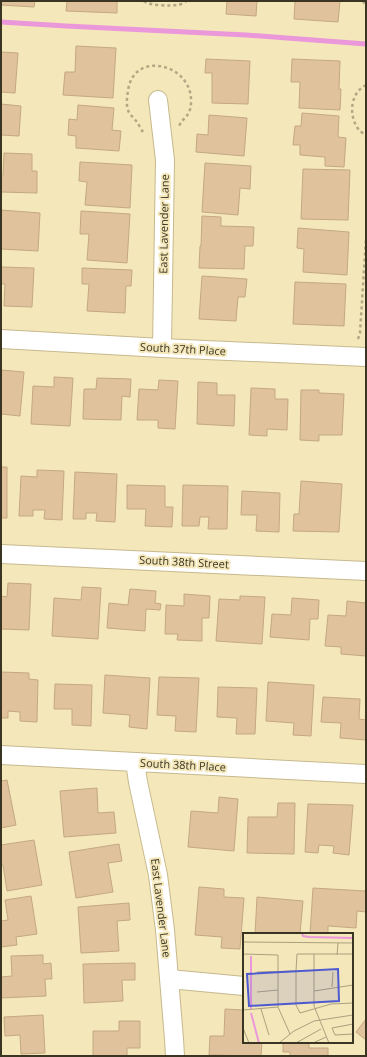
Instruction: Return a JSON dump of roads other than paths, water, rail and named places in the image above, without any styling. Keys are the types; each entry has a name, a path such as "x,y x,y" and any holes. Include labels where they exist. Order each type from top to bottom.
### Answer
{"street":[{"name":"East Lavender Lane","path":"158,100 165,160 162,348"},
{"name":"South 37th Place","path":"1,339 366,357"},
{"name":"South 38th Street","path":"1,554 366,571"},
{"name":"South 38th Place","path":"1,755 366,774"},
{"name":"East Lavender Lane","path":"135,762 158,875 165,930 175,1056"},
{"path":"169,979 243,986"}],"waterway":[{"path":"1,22 246,35 366,44"}]}
